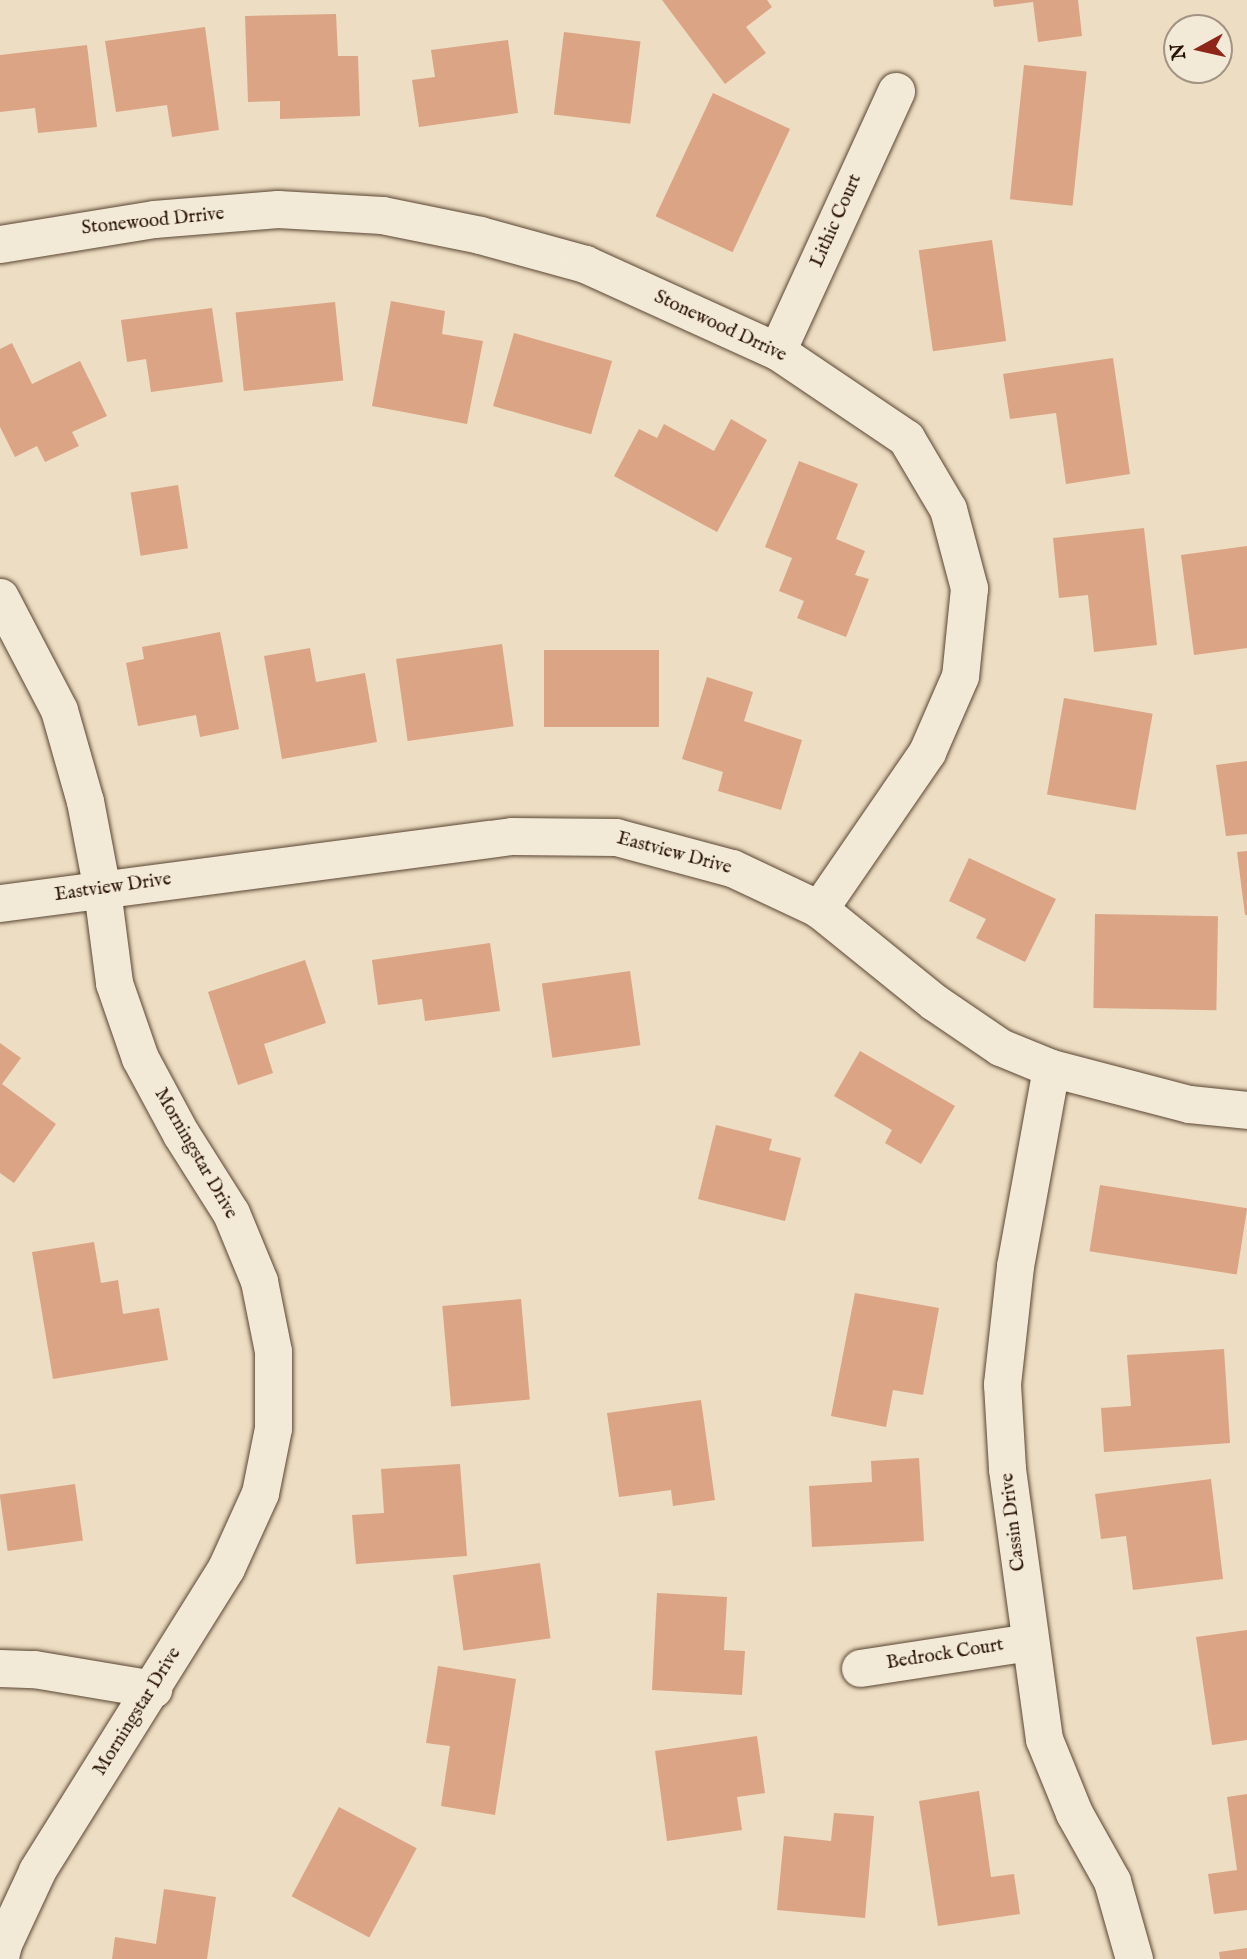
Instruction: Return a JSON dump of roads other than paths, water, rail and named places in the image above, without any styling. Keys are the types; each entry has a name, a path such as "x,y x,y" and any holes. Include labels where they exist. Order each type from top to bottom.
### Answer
{"street":[{"name":"Lithic Court","path":"778,351 896,91"},
{"name":"Stonewood Drrive","path":"0,244 154,219 264,210 382,215 480,235 585,264 778,351 906,438 948,509 969,588 960,676 927,752 819,909"},
{"name":"Morningstar Drive","path":"0,597 59,710 85,801 102,890 114,983 140,1058 181,1134 231,1213 259,1281 273,1351 273,1429 260,1493 226,1568 153,1689 37,1871 3,1944 0,1957"},
{"name":"Eastview Drive","path":"0,903 512,836 616,837 732,867 819,909 934,1002 1000,1047 1051,1068 1189,1104 1247,1110"},
{"name":"Cassin Drive","path":"1051,1068 1015,1266 1002,1384 1007,1469 1044,1739 1074,1813 1112,1881 1134,1959"},
{"name":"Bedrock Court","path":"860,1668 1029,1642"},
{"path":"0,1668 34,1669 153,1689"}]}
